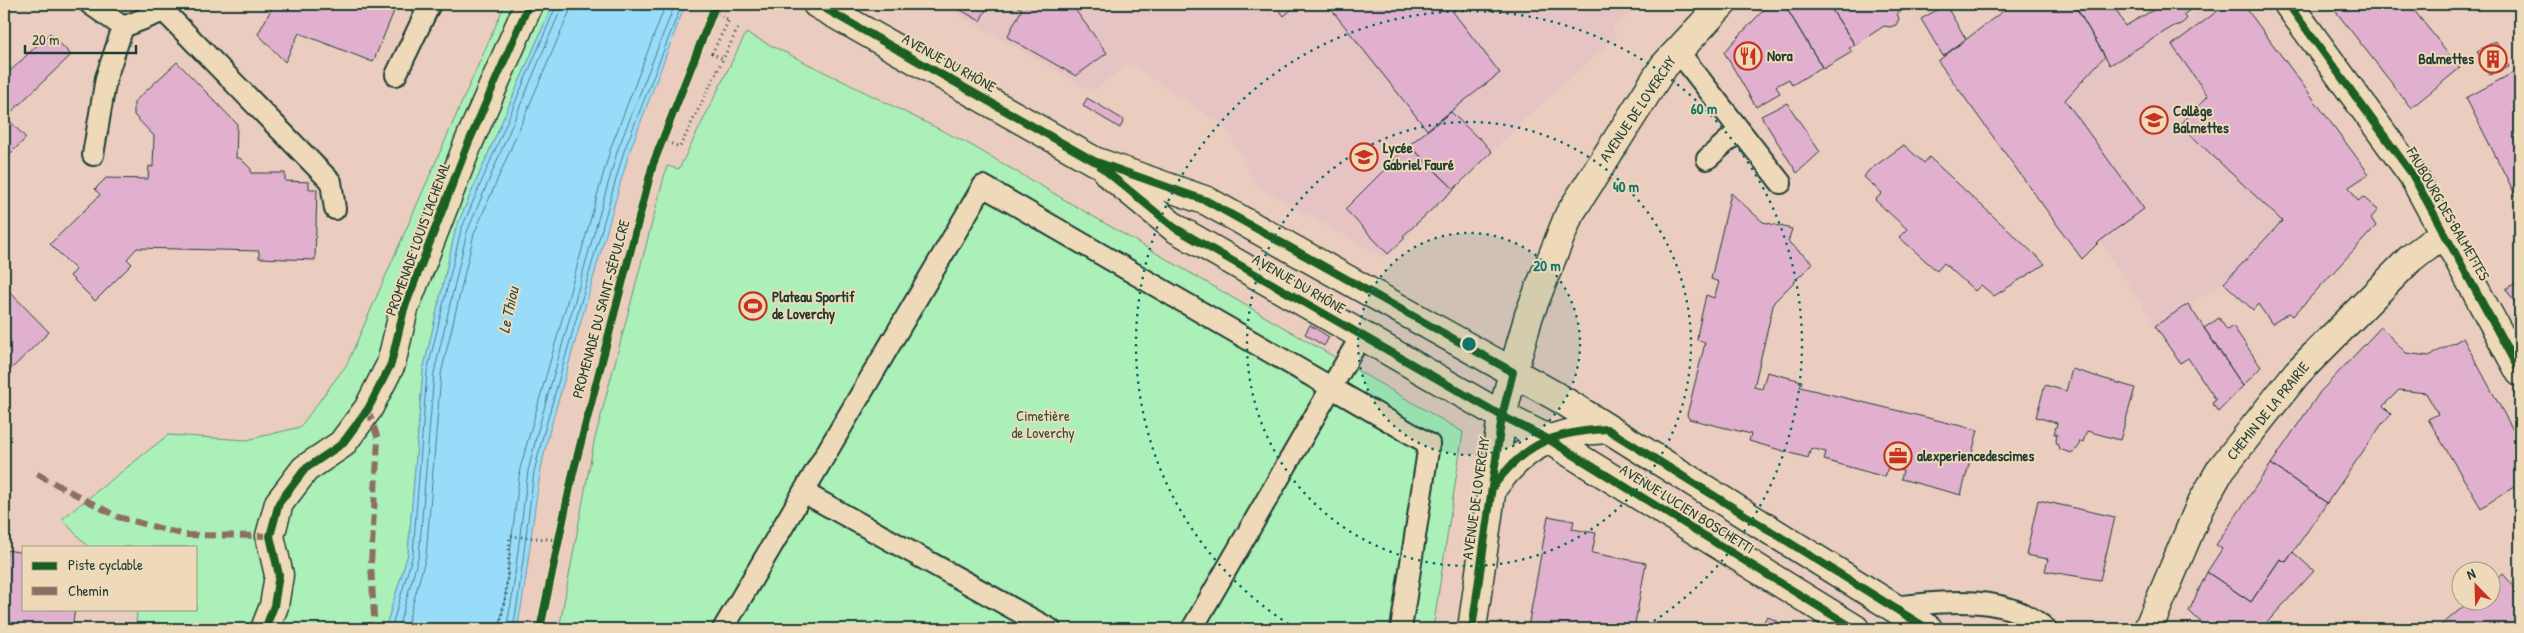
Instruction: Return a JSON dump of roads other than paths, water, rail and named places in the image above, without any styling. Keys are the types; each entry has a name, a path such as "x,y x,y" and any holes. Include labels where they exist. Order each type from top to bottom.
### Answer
{"street":[{"name":"PROMENADE LOUIS LACHENAL","path":"266,629 274,606 279,575 270,536 279,502 305,469 342,444 368,409 391,364 404,309 468,144 529,4"},
{"name":"AVENUE DU RHÔNE","path":"798,4 827,10 1094,161 1176,228 1502,416"},
{"name":"AVENUE DE LOVERCHY","path":"1472,629 1502,416 1528,316 1569,214 1664,66 1722,4"},
{"name":"FAUBOURG DES BALMETTES","path":"2288,4 2412,174 2520,372"},
{"name":"AVENUE DU RHÔNE","path":"1094,161 1207,201 1513,372"},
{"name":"CHEMIN DE LA PRAIRIE","path":"2148,629 2200,506 2221,469 2297,373 2411,258 2444,233"},
{"name":"AVENUE LUCIEN BOSCHETTI","path":"1513,372 1607,428 1928,629"},
{"name":"AVENUE LUCIEN BOSCHETTI","path":"1502,416 1548,438 1855,629"},
{"path":"1491,490 1504,472 1529,450 1548,438 1577,430 1607,428"}],"lane":[{"path":"90,4 123,27"},
{"path":"396,75 430,4"},
{"path":"123,27 164,11 330,182 334,209"},
{"path":"93,155 106,78 123,27"},
{"path":"1678,51 1782,183"},
{"path":"1708,159 1740,130"},
{"path":"723,629 983,186 1429,444 1401,629"},
{"path":"1192,629 1361,336"},
{"path":"803,492 1050,629"},
{"path":"1892,607 1960,600 2017,610 2036,620 2046,629"}],"water":[{"name":"Le Thiou","path":"553,4 688,4 682,13 629,153 549,433 535,506 526,580 517,629 385,629 408,554 423,371 456,228"}],"place":[{"name":"Nora","path":"1748,56"},
{"name":"Balmettes","path":"2493,59"},
{"name":"Collège Balmettes","path":"2154,120"},
{"name":"Lycée Gabriel Fauré","path":"1364,157"},
{"name":"Plateau Sportif de Loverchy","path":"753,306"},
{"name":"alexperiencedescimes","path":"1898,456"}],"park label":[{"name":"Cimetière de Loverchy","path":"1043,424"}]}
